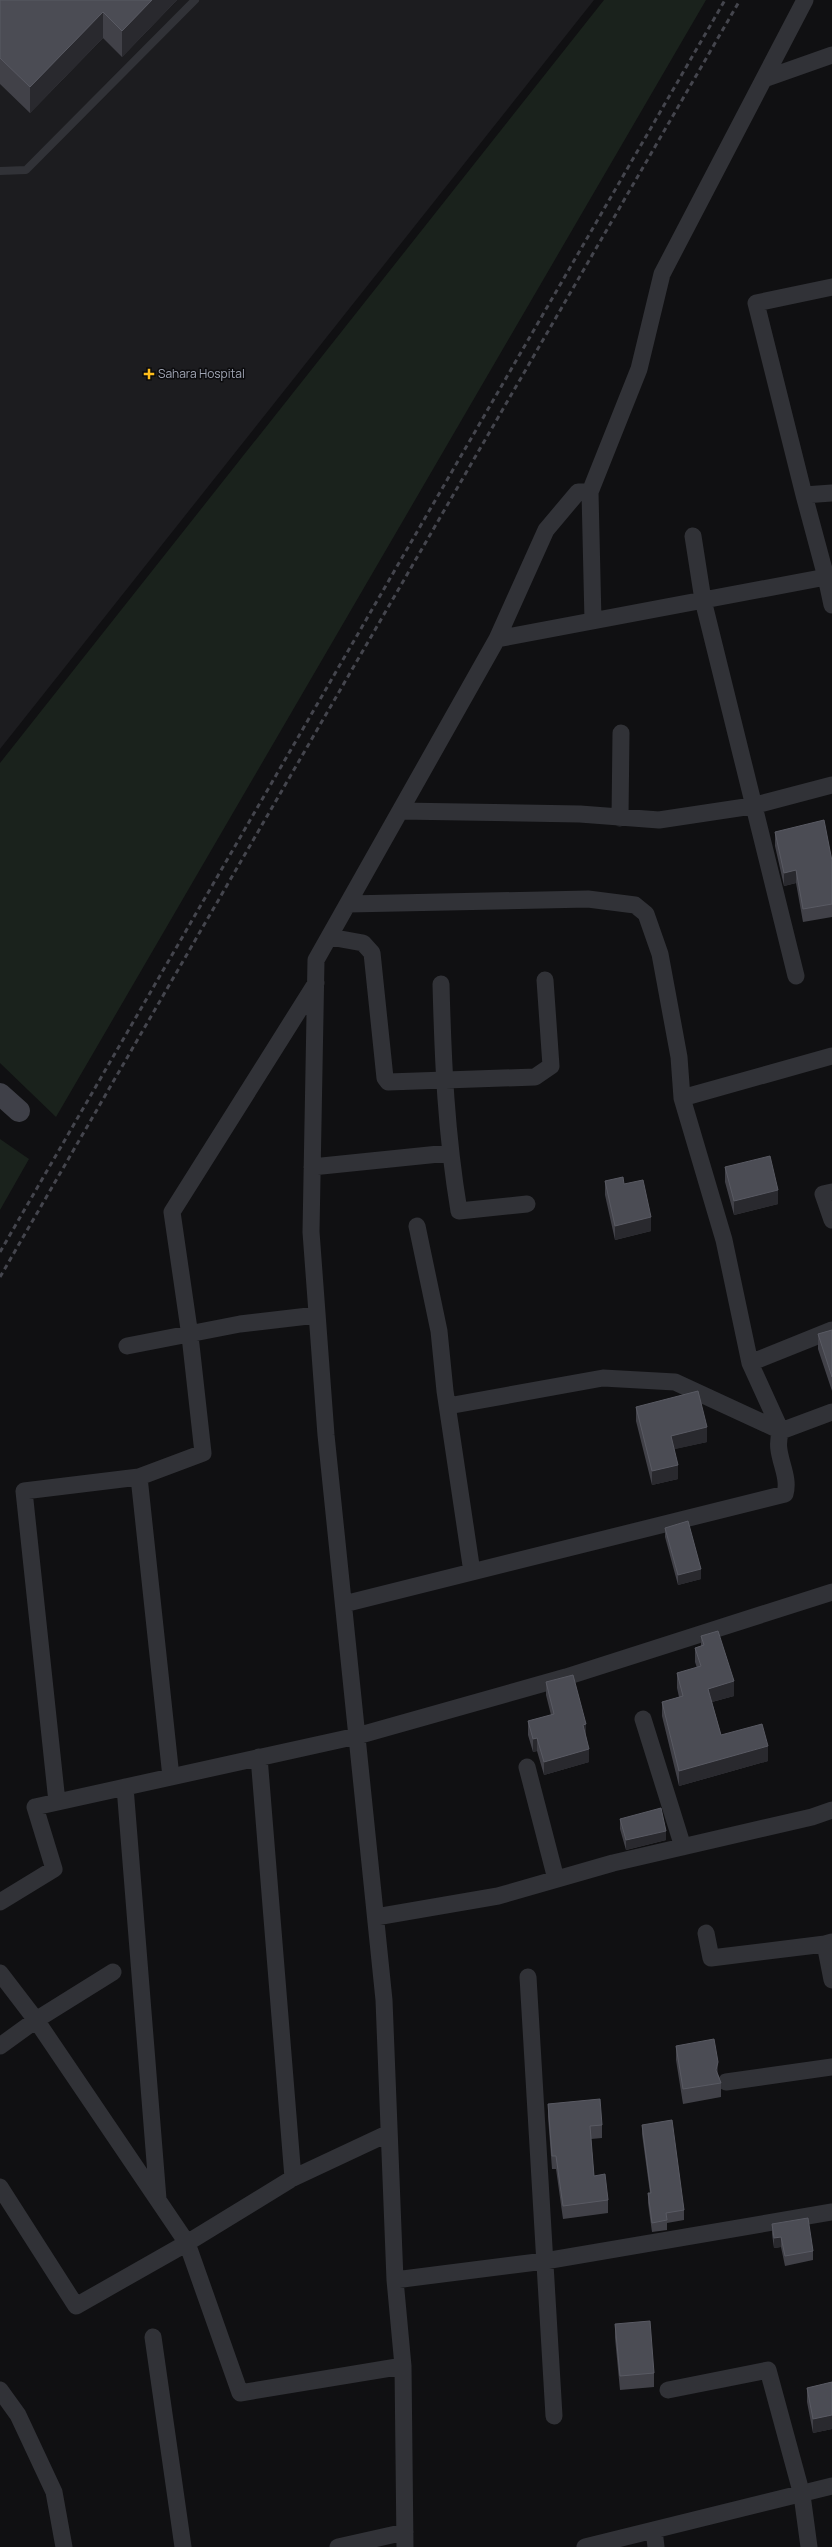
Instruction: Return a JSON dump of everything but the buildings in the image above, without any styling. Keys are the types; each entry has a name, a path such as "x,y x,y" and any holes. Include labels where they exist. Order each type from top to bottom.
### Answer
{"street":[{"path":"593,621 590,492 639,369 662,274 805,0"},
{"path":"764,79 832,55"},
{"path":"832,287 756,303 832,605"},
{"path":"338,2547 405,2540 403,2366 395,2280 384,2000 326,1435 311,1232 316,960 497,639 546,530 578,492 590,492"},
{"path":"804,495 832,493"},
{"path":"693,536 703,600 752,806 796,976"},
{"path":"497,639 826,577"},
{"path":"620,818 621,733"},
{"path":"400,811 580,814 659,820 752,806 832,785"},
{"path":"344,1604 785,1494 787,1487 777,1446 781,1431 750,1363 724,1240 682,1098 679,1057 660,954 646,914 635,905 588,900 348,904"},
{"path":"330,936 363,943 372,953 385,1078 388,1082 535,1077 551,1066 545,980"},
{"path":"57,1802 24,1491 139,1477 203,1453 190,1336 172,1212 316,983"},
{"path":"441,984 443,1080 449,1154 459,1211 527,1204"},
{"path":"682,1098 832,1056"},
{"path":"0,1094 20,1111"},
{"path":"312,1166 449,1154"},
{"path":"832,1192 823,1194 832,1220"},
{"path":"417,1226 439,1331 448,1406 472,1572"},
{"path":"127,1346 190,1336 240,1324 317,1315"},
{"path":"750,1363 832,1330"},
{"path":"448,1406 602,1378 675,1382 781,1431 832,1412"},
{"path":"139,1477 171,1777"},
{"path":"0,1902 54,1869 35,1807 357,1736 566,1677 832,1592"},
{"path":"643,1719 683,1847"},
{"path":"260,1757 293,2178"},
{"path":"527,1767 556,1879"},
{"path":"125,1787 158,2201"},
{"path":"376,1917 498,1896 556,1879 683,1847 812,1817 832,1810"},
{"path":"706,1933 711,1958 829,1943 832,1980"},
{"path":"0,2046 36,2020 114,1972"},
{"path":"0,1973 36,2020 187,2243 240,2393 403,2366"},
{"path":"528,1977 554,2416"},
{"path":"726,2082 832,2067"},
{"path":"0,2187 76,2306 187,2243 293,2178 389,2133"},
{"path":"395,2280 545,2261 832,2212"},
{"path":"153,2336 183,2547"},
{"path":"668,2390 768,2370 802,2495 809,2547"},
{"path":"0,2390 18,2415 54,2492 64,2547"},
{"path":"585,2547 655,2539 832,2486"}],"lane":[{"path":"0,171 26,170 195,0"}],"shaded area":[{"name":"Sahara Hospital","path":"0,0 594,0 0,749"},
{"path":"604,0 706,0 56,1117 0,1063 0,763"},
{"path":"0,1139 29,1159 0,1210"}],"railway":[{"path":"0,1252 725,0"},
{"path":"0,1277 740,0"}],"place":[{"name":"Sahara Hospital","path":"149,374"}]}
